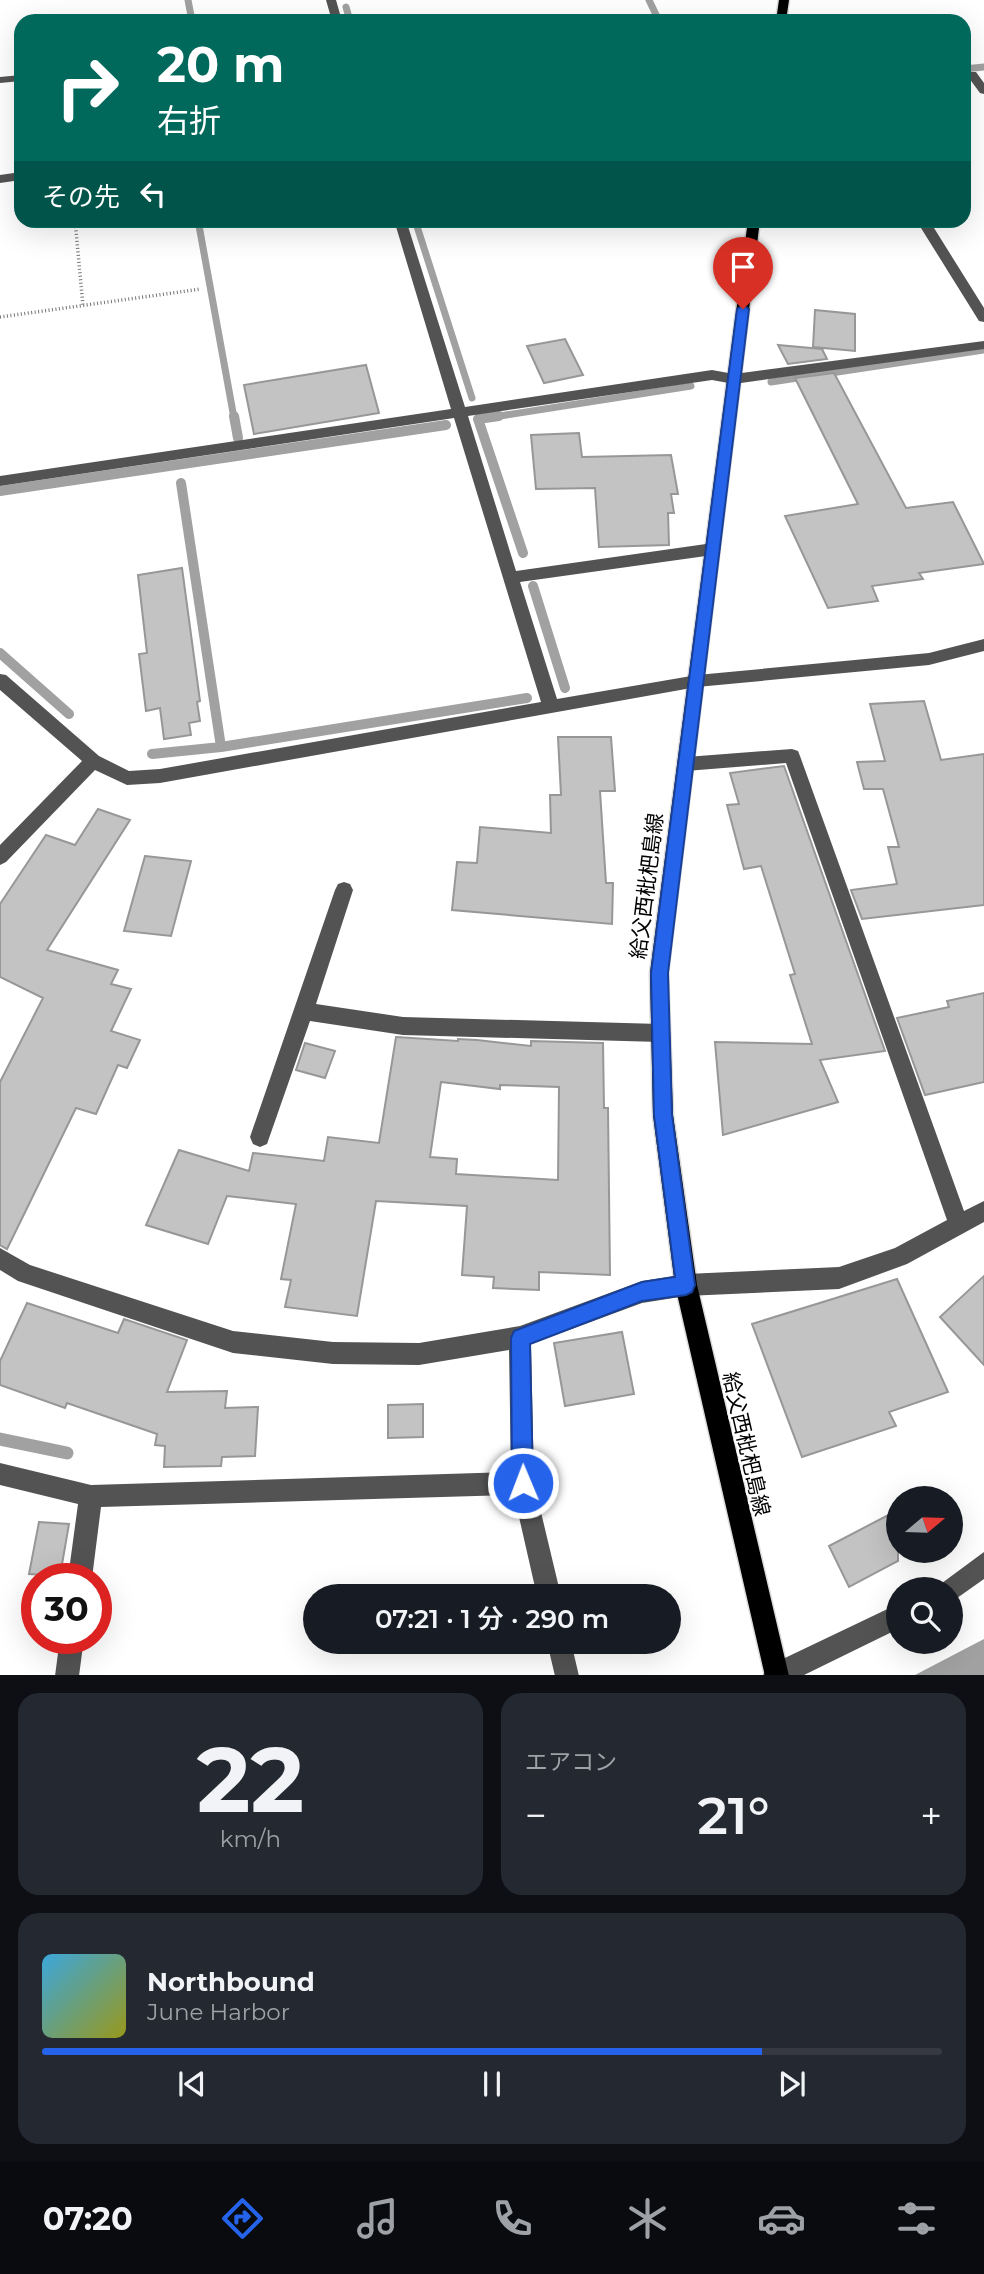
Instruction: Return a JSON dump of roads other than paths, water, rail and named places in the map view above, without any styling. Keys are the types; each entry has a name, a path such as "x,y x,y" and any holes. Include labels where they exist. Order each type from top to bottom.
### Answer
{"main road":[{"name":"給父西枇杷島線","path":"753,228 659,973 663,1115 686,1285 776,1675"}],"street":[{"path":"973,74 984,91"},
{"path":"403,228 551,708"},
{"path":"927,228 984,318"},
{"path":"0,481 712,374 734,379 984,345"},
{"path":"511,578 713,549"},
{"path":"0,680 93,761 127,778 160,776 697,681 929,659 984,645"},
{"path":"686,764 792,756 959,1225"},
{"path":"0,857 93,761"},
{"path":"260,1137 344,890"},
{"path":"304,1011 403,1026 660,1033"},
{"path":"0,1258 25,1274 233,1342 333,1353 419,1354 520,1338 642,1292 686,1285 839,1278 900,1257 984,1211"},
{"path":"520,1338 523,1483 546,1584"},
{"path":"0,1474 91,1496 523,1483"},
{"path":"82,1563 91,1496"},
{"path":"963,1581 984,1564"},
{"path":"776,1675 886,1622"},
{"path":"67,1675 70,1654"},
{"path":"562,1654 567,1675"}],"waterway":[{"path":"188,0 191,14"},
{"path":"649,0 656,14"},
{"path":"346,7 348,14"},
{"path":"971,68 984,67"},
{"path":"199,228 234,418"},
{"path":"418,228 472,398"},
{"path":"771,382 984,350"},
{"path":"487,418 691,386"},
{"path":"234,416 238,438"},
{"path":"499,416 478,419 523,553"},
{"path":"0,491 446,425"},
{"path":"181,483 221,747"},
{"path":"533,586 565,688"},
{"path":"0,653 69,714"},
{"path":"221,747 527,698"},
{"path":"152,754 221,747"},
{"path":"0,1439 67,1453"}]}
